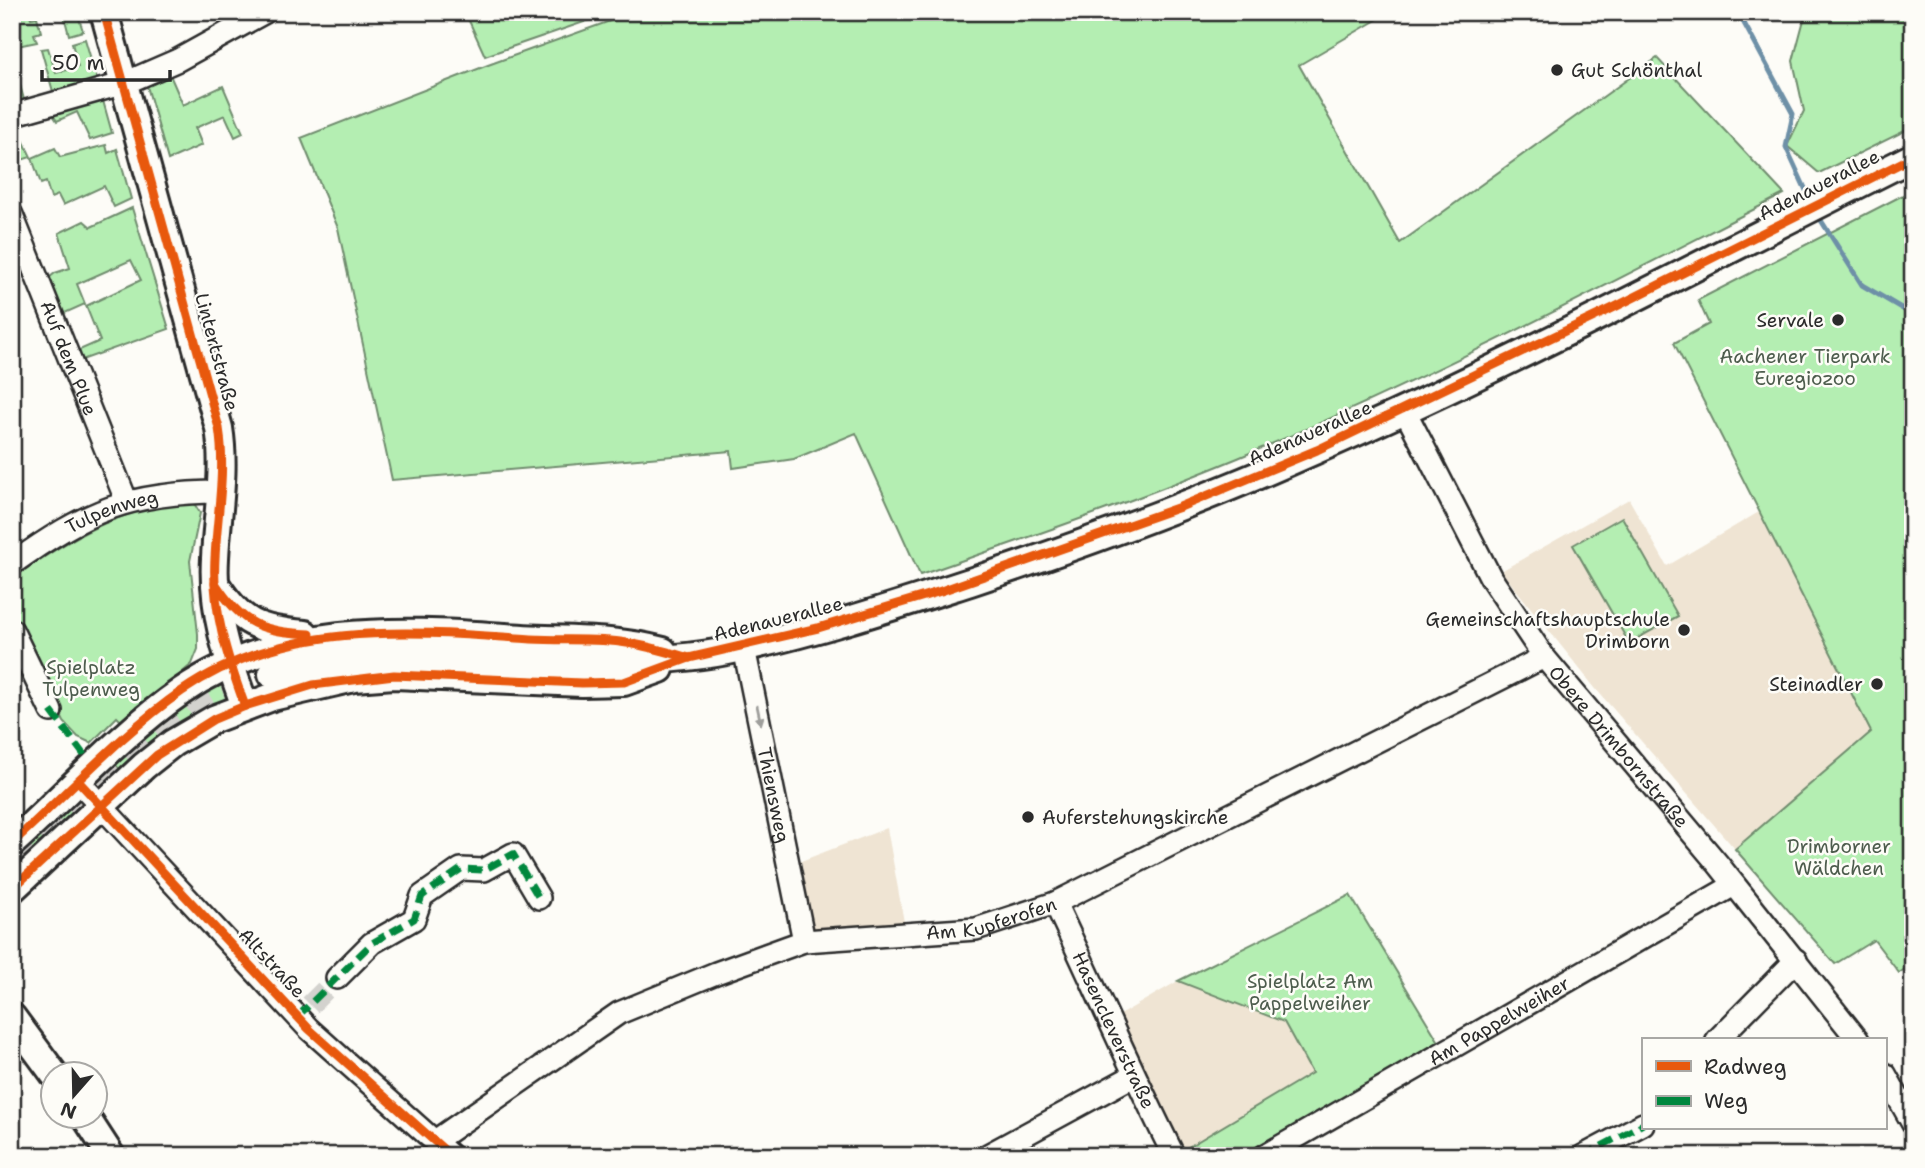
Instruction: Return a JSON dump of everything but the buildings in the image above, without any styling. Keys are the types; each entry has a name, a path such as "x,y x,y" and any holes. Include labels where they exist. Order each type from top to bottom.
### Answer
{"main road":[{"name":"Lintertstraße","path":"104,12 219,428 221,492 215,583 219,627 245,706"},
{"name":"Adenauerallee","path":"272,674 307,665 380,654 435,652 585,662 689,658 744,648 941,591 1076,546 1256,476 1404,409 1913,157"},
{"path":"215,583 234,609 257,627 331,636"},
{"path":"12,843 152,714 184,690 230,666 269,651 331,636 403,631 625,643 689,658"},
{"path":"12,889 101,805 173,743 245,706 313,685 394,675 582,683 624,682 689,658"},
{"path":"12,1017 44,1060"},
{"path":"95,1130 111,1156"}],"street":[{"path":"12,115 125,83 178,60 265,12"},
{"name":"Auf dem Plue","path":"12,215 125,500"},
{"name":"Obere Drimbornstraße","path":"1404,409 1491,578 1544,657 1796,960 1856,1038"},
{"name":"Tulpenweg","path":"12,564 58,531 125,500 181,492 221,492"},
{"path":"12,630 51,711"},
{"name":"Thiensweg","path":"744,648 774,783 804,942"},
{"name":"Am Kupferofen","path":"443,1149 619,1013 716,973 804,942 976,929 1055,903 1544,657"},
{"name":"Altstraße","path":"79,782 443,1149"},
{"name":"Altstraße","path":"337,978 372,943 414,919 422,895 461,869 484,870 513,854 539,898"},
{"name":"Am Pappelweiher","path":"1264,1156 1734,885"},
{"name":"Hasencleverstraße","path":"1055,903 1108,1013 1133,1076 1174,1156"},
{"path":"1719,1038 1796,960"},
{"path":"986,1156 1133,1076"},
{"path":"1886,1076 1913,1124"},
{"path":"1583,1156 1642,1125"}],"shaded area":[{"name":"Gemeinschaftshauptschule Drimborn","path":"1629,499 1667,566 1759,512 1872,732 1735,849 1595,688 1501,571"},
{"path":"887,828 904,922 811,930 801,861"},
{"path":"1178,981 1284,1022 1312,1073 1180,1152 1116,1017"}],"green space":[{"path":"12,12 29,12 31,18 37,17 41,32 34,34 37,42 12,47"},
{"path":"63,12 77,12 83,31 69,35"},
{"path":"465,12 613,12 485,56"},
{"path":"635,12 1390,12 1299,65 1400,243 1657,58 1784,194 1523,327 1324,421 1131,500 920,575 856,433 794,459 733,468 731,451 392,480 338,228 301,138 488,65"},
{"path":"1806,12 1913,12 1913,127 1819,173 1787,146 1804,111 1793,61"},
{"path":"85,39 98,83 54,95 41,49 48,48 56,73 78,67 72,43"},
{"path":"12,57 25,103 12,106"},
{"path":"170,75 183,105 223,86 243,133 235,137 225,115 195,128 202,145 168,160 147,86"},
{"path":"102,97 112,133 90,140 77,112 57,121 51,112"},
{"path":"15,123 31,157 12,163 12,124"},
{"path":"106,145 108,153 117,149 131,199 114,207 104,186 63,205 58,195 51,198 46,182 41,184 32,158 55,148 60,157"},
{"name":"Aachener Tierpark Euregiozoo","path":"1913,190 1913,940 1910,921 1906,923 1911,965 1899,973 1874,940 1835,964 1735,849 1871,732 1674,343 1709,324 1698,300"},
{"path":"132,208 169,329 79,361 75,352 100,341 86,306 141,280 131,260 77,284 85,304 56,317 43,283 55,273 70,268 59,233 84,221 91,227"},
{"name":"Spielplatz Tulpenweg","path":"187,502 195,505 200,513 190,561 198,649 192,664 123,723 117,717 91,743 78,737 64,722 12,613 12,579 53,551 94,528 138,511"},
{"path":"1622,517 1678,616 1629,643 1573,545"},
{"path":"222,681 228,688 226,698 122,772 112,761 155,720"},
{"path":"77,801 83,805 82,810 12,876 12,855"},
{"name":"Spielplatz Am Pappelweiher","path":"1350,895 1439,1042 1247,1156 1183,1156 1180,1152 1312,1073 1284,1022 1178,981"}],"waterway":[{"path":"1738,12 1793,114 1786,147 1810,199"},
{"path":"1817,214 1862,285 1913,315"}],"tunnel":[{"path":"12,864 150,737 213,696 272,674"},
{"path":"310,1005 337,978"}],"marked path":[{"path":"51,711 84,755"},
{"path":"298,1016 372,943 414,919 422,896 461,869 484,870 513,854 539,898"},
{"path":"1583,1156 1642,1125"}],"cycle path":[{"path":"104,12 219,428 221,477 215,558 216,597 227,652 245,706"},
{"path":"12,889 157,755 214,719 245,706 313,685 394,675 582,683 624,682 689,658 818,628 941,591 1180,507 1317,450 1615,307 1913,157"},
{"path":"215,583 235,609 255,624 278,631 310,634"},
{"path":"12,843 159,708 222,668 264,651 307,641 396,633 615,641 689,658"},
{"path":"79,782 309,1029 451,1156"}],"place":[{"name":"Gut Schönthal","path":"1557,70"},
{"name":"Servale","path":"1838,320"},
{"name":"Gemeinschaftshauptschule Drimborn","path":"1684,630"},
{"name":"Steinadler","path":"1877,684"},
{"name":"Auferstehungskirche","path":"1028,817"}],"park label":[{"name":"Drimborner Wäldchen","path":"1839,857"}]}
